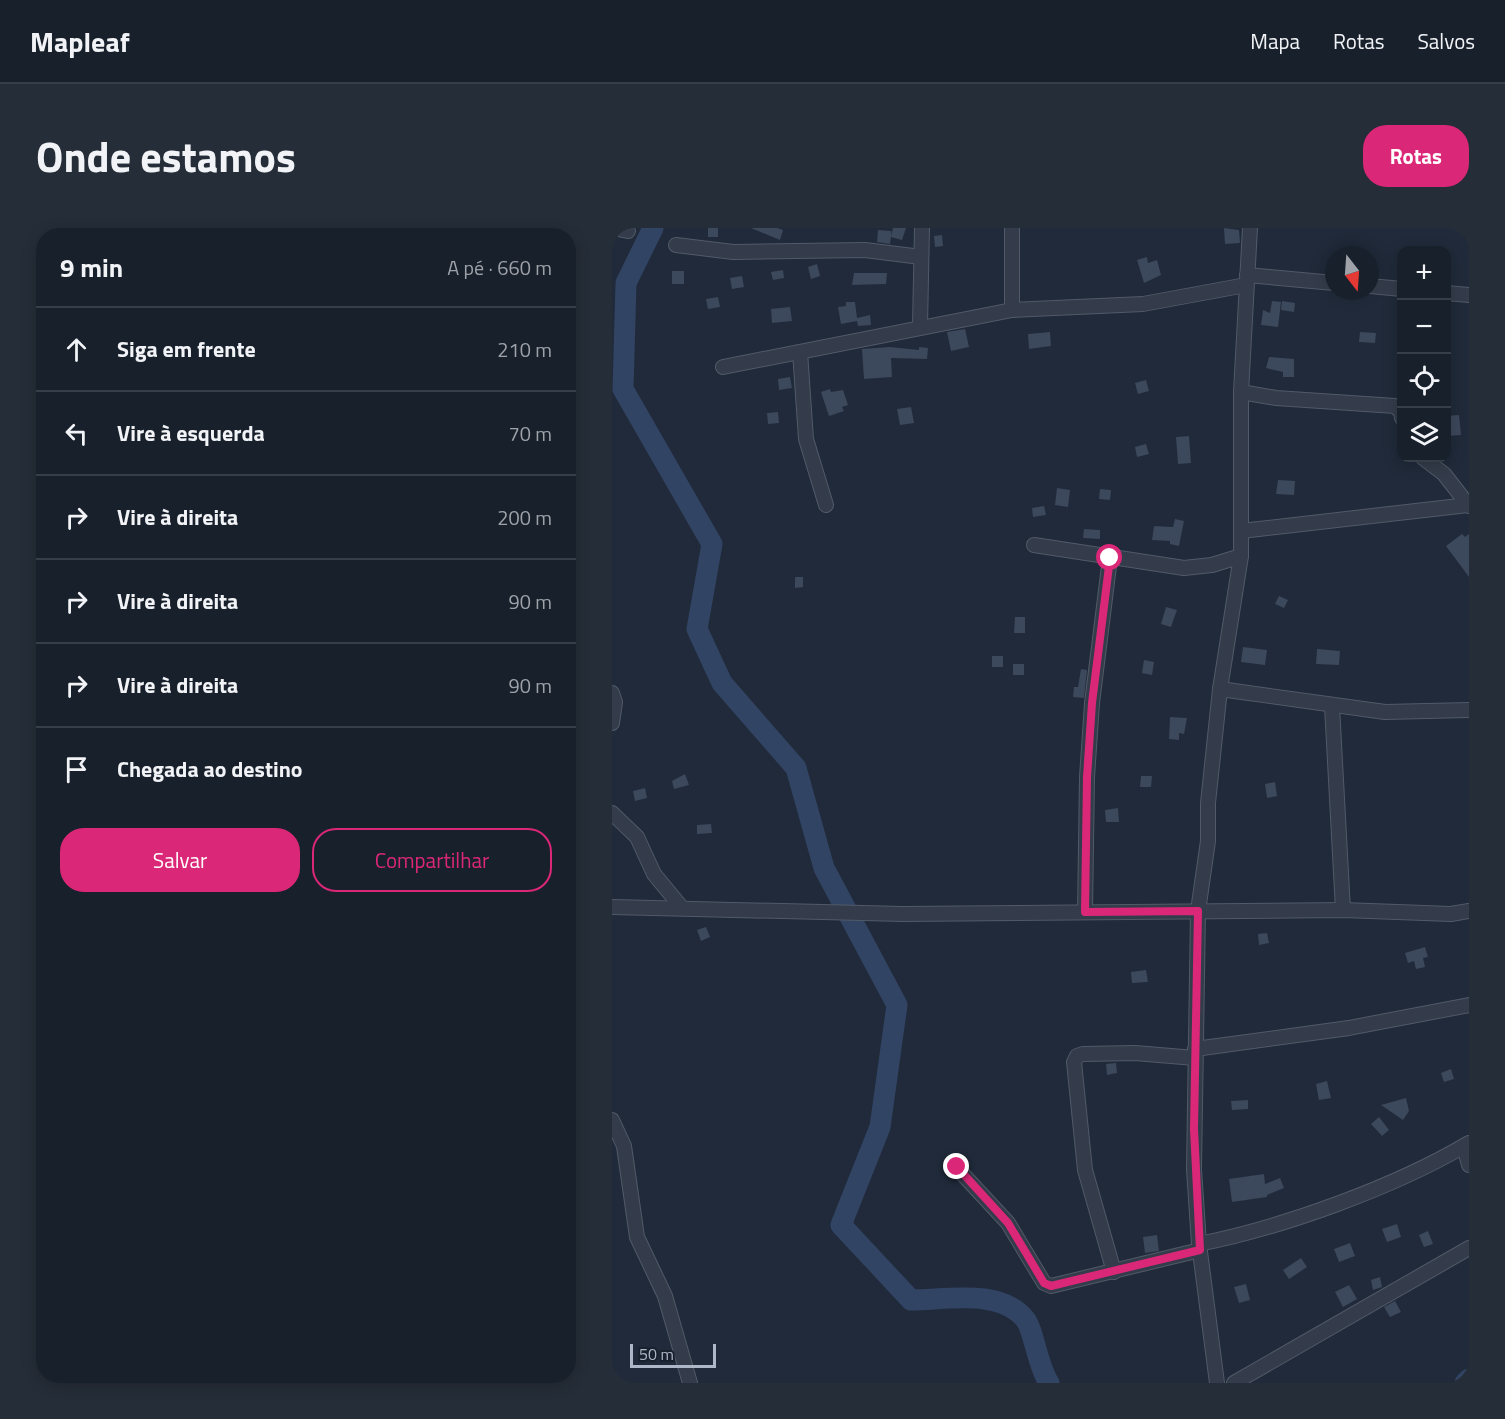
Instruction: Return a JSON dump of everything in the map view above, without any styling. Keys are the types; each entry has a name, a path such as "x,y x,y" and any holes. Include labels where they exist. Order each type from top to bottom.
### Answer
{"street":[{"path":"613,228 628,231"},
{"path":"920,327 922,228"},
{"path":"1012,228 1012,310"},
{"path":"1217,1383 1200,1247 1194,1159 1198,911 1208,841 1208,803 1220,689 1241,556 1241,392 1250,228"},
{"path":"676,245 733,252 865,250 921,257"},
{"path":"723,367 1012,310 1143,304 1247,280 1325,283"},
{"path":"1379,287 1397,289"},
{"path":"1451,293 1469,295"},
{"path":"800,352 806,439 826,505"},
{"path":"1241,392 1276,398 1395,406 1397,408"},
{"path":"1428,462 1444,474 1469,505"},
{"path":"1241,531 1469,505"},
{"path":"1034,545 1110,558 1200,567 1241,556"},
{"path":"1085,912 1087,777 1092,703 1110,558"},
{"path":"1220,689 1385,712 1469,710"},
{"path":"612,693 615,702 612,723"},
{"path":"1332,706 1343,910"},
{"path":"612,813 637,837 654,874 682,908"},
{"path":"612,907 903,914 1343,910 1451,914 1469,911"},
{"path":"1114,1272 1085,1170 1074,1062 1077,1056 1135,1053 1195,1054 1469,1005"},
{"path":"612,1120 624,1146 637,1236 664,1296 690,1383"},
{"path":"957,1167 1008,1223 1044,1283 1051,1286 1114,1272 1267,1227 1416,1171 1466,1144 1469,1165"},
{"path":"1234,1383 1469,1248"}],"building":[{"path":"708,228 718,228 718,237 708,237"},
{"path":"751,228 777,228 783,230 780,240"},
{"path":"893,228 906,228 902,240 891,237 890,244 877,242 878,230 891,231 891,236"},
{"path":"1224,228 1239,230 1240,243 1225,244"},
{"path":"942,235 943,246 935,247 934,236"},
{"path":"1147,257 1148,263 1157,260 1161,275 1144,283 1137,260"},
{"path":"817,264 820,276 811,279 808,267"},
{"path":"783,270 784,278 773,280 771,272"},
{"path":"672,271 684,271 684,284 672,284"},
{"path":"854,273 887,273 886,284 852,285"},
{"path":"742,276 744,287 732,289 730,278"},
{"path":"718,297 720,307 708,309 706,299"},
{"path":"1272,301 1281,302 1278,327 1261,325 1263,310 1270,313"},
{"path":"1282,301 1295,303 1294,312 1281,310"},
{"path":"846,302 855,302 857,318 870,315 871,325 858,326 857,321 841,324 838,307 846,306"},
{"path":"790,307 792,321 772,323 771,309"},
{"path":"965,329 969,347 951,351 947,332"},
{"path":"1050,332 1051,346 1029,349 1028,334"},
{"path":"1360,332 1376,333 1375,343 1359,342"},
{"path":"890,347 919,350 919,347 928,348 927,359 891,358 892,377 864,379 862,349"},
{"path":"1269,357 1294,359 1294,377 1283,377 1283,372 1266,368"},
{"path":"790,377 792,388 779,390 778,379"},
{"path":"1146,380 1149,391 1138,394 1135,383"},
{"path":"830,389 831,392 843,390 848,405 842,407 844,411 829,416 821,392"},
{"path":"911,407 914,423 900,425 897,409"},
{"path":"778,412 779,423 768,424 767,413"},
{"path":"1459,415 1461,435 1451,436 1451,416"},
{"path":"1189,436 1191,463 1178,464 1176,437"},
{"path":"1146,444 1149,454 1137,457 1135,447"},
{"path":"1278,480 1295,481 1294,495 1276,494"},
{"path":"1057,488 1070,490 1068,507 1055,505"},
{"path":"1100,489 1111,490 1110,500 1099,499"},
{"path":"1044,506 1046,515 1033,517 1032,508"},
{"path":"1175,519 1184,521 1179,546 1170,544 1170,541 1152,540 1154,526 1173,527"},
{"path":"1084,529 1100,530 1100,539 1083,538"},
{"path":"1462,534 1465,537 1469,534 1469,577 1446,546"},
{"path":"795,577 803,577 803,587 795,588"},
{"path":"1279,596 1288,600 1284,608 1275,604"},
{"path":"1166,607 1177,610 1171,627 1161,624"},
{"path":"1015,617 1025,617 1025,633 1014,633"},
{"path":"1243,647 1267,650 1265,665 1241,662"},
{"path":"1317,649 1340,651 1339,665 1316,664"},
{"path":"992,656 1003,656 1003,667 992,667"},
{"path":"1144,660 1154,662 1152,675 1142,673"},
{"path":"1013,664 1024,664 1024,675 1013,675"},
{"path":"1081,669 1087,670 1084,698 1073,697 1074,687 1078,687"},
{"path":"1170,717 1187,718 1184,734 1179,733 1179,740 1169,739"},
{"path":"685,774 689,785 674,789 672,781"},
{"path":"1141,776 1152,776 1151,787 1140,787"},
{"path":"1275,782 1277,796 1267,798 1265,784"},
{"path":"645,788 647,798 635,801 633,791"},
{"path":"1118,808 1119,822 1106,822 1105,810"},
{"path":"711,824 712,833 697,834 697,825"},
{"path":"706,927 710,937 701,941 697,930"},
{"path":"1267,933 1269,943 1259,945 1258,934"},
{"path":"1425,947 1428,957 1423,958 1425,967 1416,969 1414,961 1408,963 1405,953"},
{"path":"1146,970 1148,982 1132,983 1131,972"},
{"path":"1116,1063 1117,1073 1107,1075 1106,1064"},
{"path":"1451,1069 1454,1079 1444,1082 1441,1073"},
{"path":"1327,1081 1331,1098 1319,1100 1316,1084"},
{"path":"1406,1098 1409,1111 1403,1120 1381,1105"},
{"path":"1248,1100 1248,1109 1232,1110 1231,1101"},
{"path":"1379,1117 1389,1130 1382,1136 1371,1124"},
{"path":"1264,1174 1265,1184 1280,1178 1284,1188 1267,1197 1232,1202 1229,1179"},
{"path":"1397,1224 1401,1237 1387,1242 1382,1229"},
{"path":"1428,1231 1433,1244 1424,1247 1419,1235"},
{"path":"1157,1235 1159,1251 1145,1253 1143,1237"},
{"path":"1350,1243 1355,1256 1339,1262 1334,1249"},
{"path":"1301,1258 1307,1267 1289,1279 1283,1270"},
{"path":"1380,1277 1382,1287 1373,1290 1371,1280"},
{"path":"1246,1284 1250,1300 1239,1303 1234,1287"},
{"path":"1349,1285 1357,1299 1343,1307 1335,1292"},
{"path":"1395,1301 1401,1312 1390,1317 1384,1307"}],"waterway":[{"path":"653,228 626,283 623,389 712,544 697,629 722,683 796,768 824,868 897,1005 880,1127 841,1225 911,1300 987,1299 1014,1309 1028,1324 1041,1367 1049,1383"},
{"path":"1465,1383 1469,1379"}],"route":[{"path":"957,1167 1008,1223 1044,1283 1051,1286 1200,1250 1194,1169 1198,911 1085,912 1087,777 1092,703 1110,558"}]}
